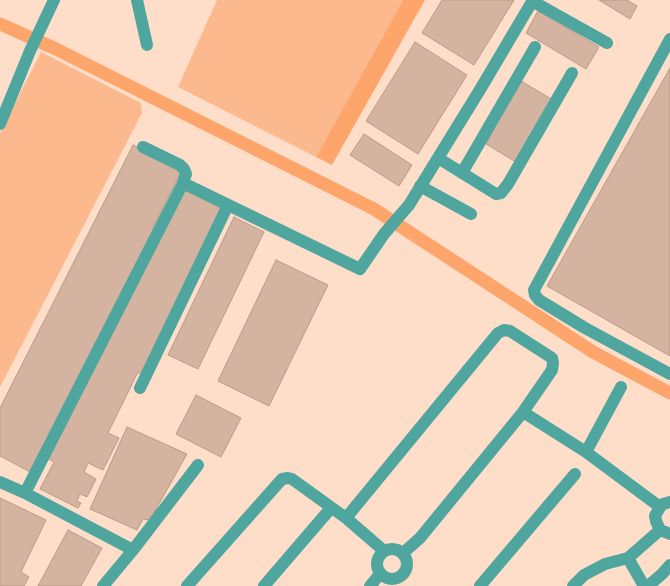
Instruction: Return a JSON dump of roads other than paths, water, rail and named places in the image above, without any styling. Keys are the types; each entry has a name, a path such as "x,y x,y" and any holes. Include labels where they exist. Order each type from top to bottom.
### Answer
{"street":[{"path":"0,124 30,51 54,0"},
{"path":"137,0 147,45"},
{"path":"183,183 360,269 384,234 408,205 438,158 532,1 607,43"},
{"path":"670,39 534,290 535,295 545,304 585,328 670,374"},
{"path":"462,172 535,46"},
{"path":"438,158 496,194 502,193 572,73"},
{"path":"25,493 183,183 186,174 180,165 143,147"},
{"path":"420,186 471,214"},
{"path":"140,388 228,205"},
{"path":"346,518 498,333 504,330 510,331 552,358 552,370 523,412 420,538 403,553"},
{"path":"586,452 621,387"},
{"path":"523,412 665,504 657,511 656,521 665,532 628,558 605,564 584,575 573,586"},
{"path":"102,586 133,550 198,465"},
{"path":"480,586 575,474"},
{"path":"186,586 282,479 292,479 346,518 383,550"},
{"path":"0,482 25,493 133,550"},
{"path":"264,586 331,508"},
{"path":"393,548 399,549 406,557 407,568 400,577 390,579 384,578 380,574 376,564 377,559 383,550 393,548"},
{"path":"628,558 644,586"},
{"path":"648,586 670,565"},
{"path":"370,586 380,574"}],"waterway":[{"path":"0,24 56,49 374,209 593,352 670,393"}]}
